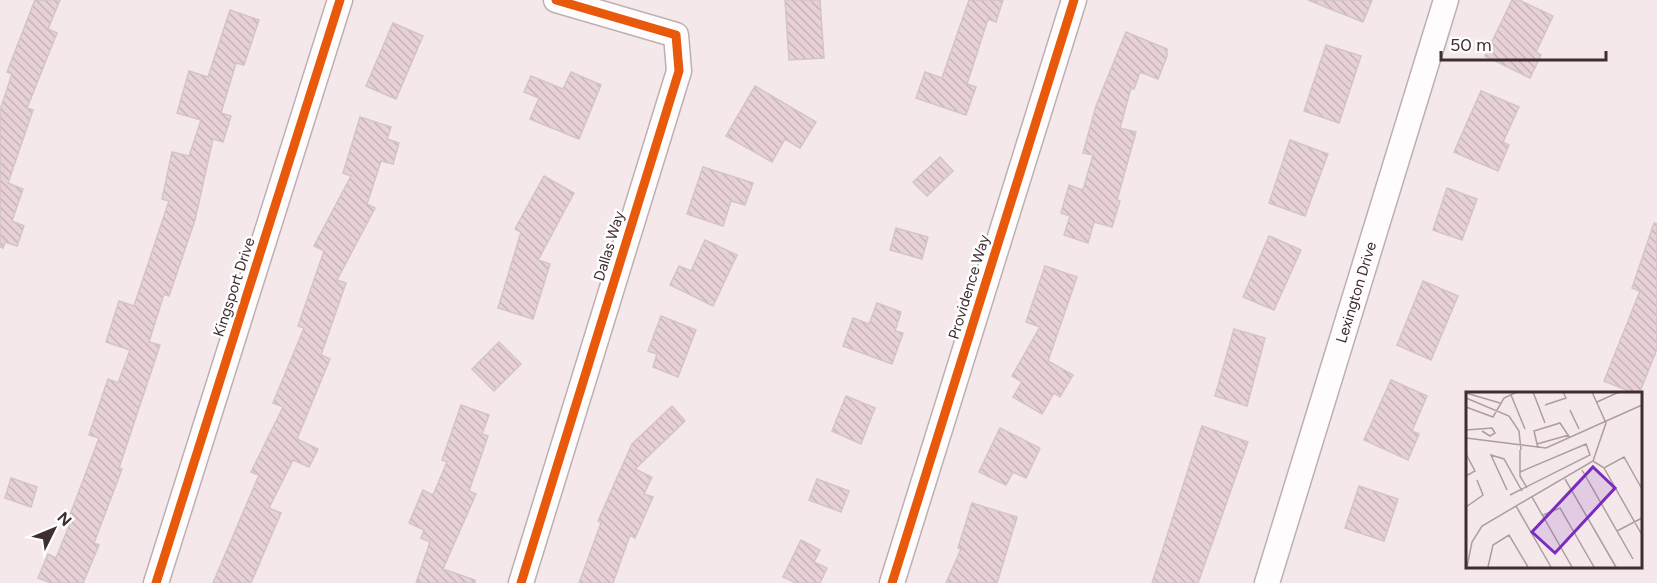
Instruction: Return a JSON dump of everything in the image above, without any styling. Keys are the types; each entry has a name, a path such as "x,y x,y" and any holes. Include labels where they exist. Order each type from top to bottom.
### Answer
{"street":[{"name":"Kingsport Drive","path":"156,583 340,0"},
{"name":"Dallas Way","path":"521,583 679,71 676,35 556,0"},
{"name":"Providence Way","path":"892,583 1074,0"},
{"name":"Lexington Drive","path":"1267,583 1446,0"}],"building":[{"path":"35,0 60,0 48,29 57,33 27,108 33,110 8,183 23,189 12,221 24,226 17,246 5,242 3,248 0,247 0,110 12,74 7,72"},
{"path":"785,0 820,0 824,58 789,60"},
{"path":"969,0 1003,0 996,22 988,19 967,84 976,87 966,115 916,98 925,72 942,78"},
{"path":"1308,0 1372,0 1363,22"},
{"path":"1512,0 1519,0 1553,16 1536,52 1541,55 1530,78 1485,56"},
{"path":"230,10 259,20 244,65 236,63 221,113 231,116 223,142 213,139 195,220 169,296 164,294 149,342 160,345 119,468 122,469 94,543 99,545 83,583 51,583 38,578 48,554 56,558 73,516 70,515 99,438 89,435 108,379 118,383 130,350 106,342 119,301 134,306 169,201 162,199 172,152 189,156 201,120 177,113 189,71 208,77"},
{"path":"393,23 423,36 396,99 366,86"},
{"path":"1126,32 1167,49 1167,56 1158,79 1140,72 1134,89 1131,88 1120,128 1136,132 1117,200 1120,201 1112,227 1094,222 1088,243 1064,235 1070,216 1061,213 1069,185 1083,190 1093,155 1083,153 1096,106"},
{"path":"1326,45 1361,56 1339,123 1304,111"},
{"path":"571,72 601,85 579,139 530,119 539,98 524,92 531,76 563,89"},
{"path":"755,86 816,122 800,148 785,139 772,162 726,136"},
{"path":"1481,91 1519,107 1503,142 1509,145 1498,171 1454,152"},
{"path":"360,117 391,127 387,139 399,143 393,164 381,161 367,204 375,208 337,280 346,283 321,355 330,359 297,439 318,449 309,467 293,460 269,508 281,513 251,583 213,583 259,475 251,472 283,407 273,403 304,328 298,326 324,251 314,246 351,176 343,173"},
{"path":"1290,140 1328,154 1305,216 1269,203"},
{"path":"940,157 953,171 927,196 913,182"},
{"path":"703,167 753,183 745,205 731,201 723,226 687,214"},
{"path":"544,176 574,193 538,260 550,264 533,319 498,308 521,232 515,229"},
{"path":"1447,188 1477,199 1462,240 1433,230"},
{"path":"1654,223 1657,224 1657,349 1640,392 1631,392 1604,381 1640,291 1632,288"},
{"path":"896,228 928,237 922,259 890,250"},
{"path":"1269,236 1301,250 1274,310 1243,297"},
{"path":"705,240 737,255 713,306 670,285 679,266 691,271"},
{"path":"1045,266 1077,277 1048,361 1073,375 1060,397 1054,393 1042,414 1013,397 1022,382 1012,376 1040,327 1026,322"},
{"path":"1423,281 1458,296 1431,360 1397,345"},
{"path":"877,303 901,312 895,331 903,333 892,364 843,346 853,318 869,324"},
{"path":"661,316 696,330 678,377 653,367 657,354 648,351"},
{"path":"1234,329 1265,338 1247,406 1215,396"},
{"path":"499,342 521,364 494,391 472,369"},
{"path":"1391,380 1427,396 1412,431 1419,434 1408,460 1364,440"},
{"path":"846,396 875,408 861,444 832,431"},
{"path":"461,405 489,415 482,434 488,436 469,491 476,494 443,569 475,580 475,583 416,583 430,542 421,538 424,530 409,523 423,490 433,495 447,462 442,460"},
{"path":"672,406 685,421 635,469 652,477 644,494 653,497 635,538 630,535 613,583 579,583 601,523 598,521 632,444"},
{"path":"1202,426 1248,442 1198,583 1152,583"},
{"path":"1000,428 1040,448 1026,478 1013,472 1006,485 979,472"},
{"path":"11,478 37,487 31,507 5,498"},
{"path":"817,479 849,491 841,512 809,500"},
{"path":"1359,486 1398,499 1384,541 1345,528"},
{"path":"972,503 1017,517 997,583 946,583 961,549 958,548"},
{"path":"801,540 820,550 814,562 827,568 820,583 796,583 783,577"}],"cycle path":[{"path":"156,583 340,0"},
{"path":"521,583 679,71 676,35 556,0"},
{"path":"892,583 1074,0"}]}
